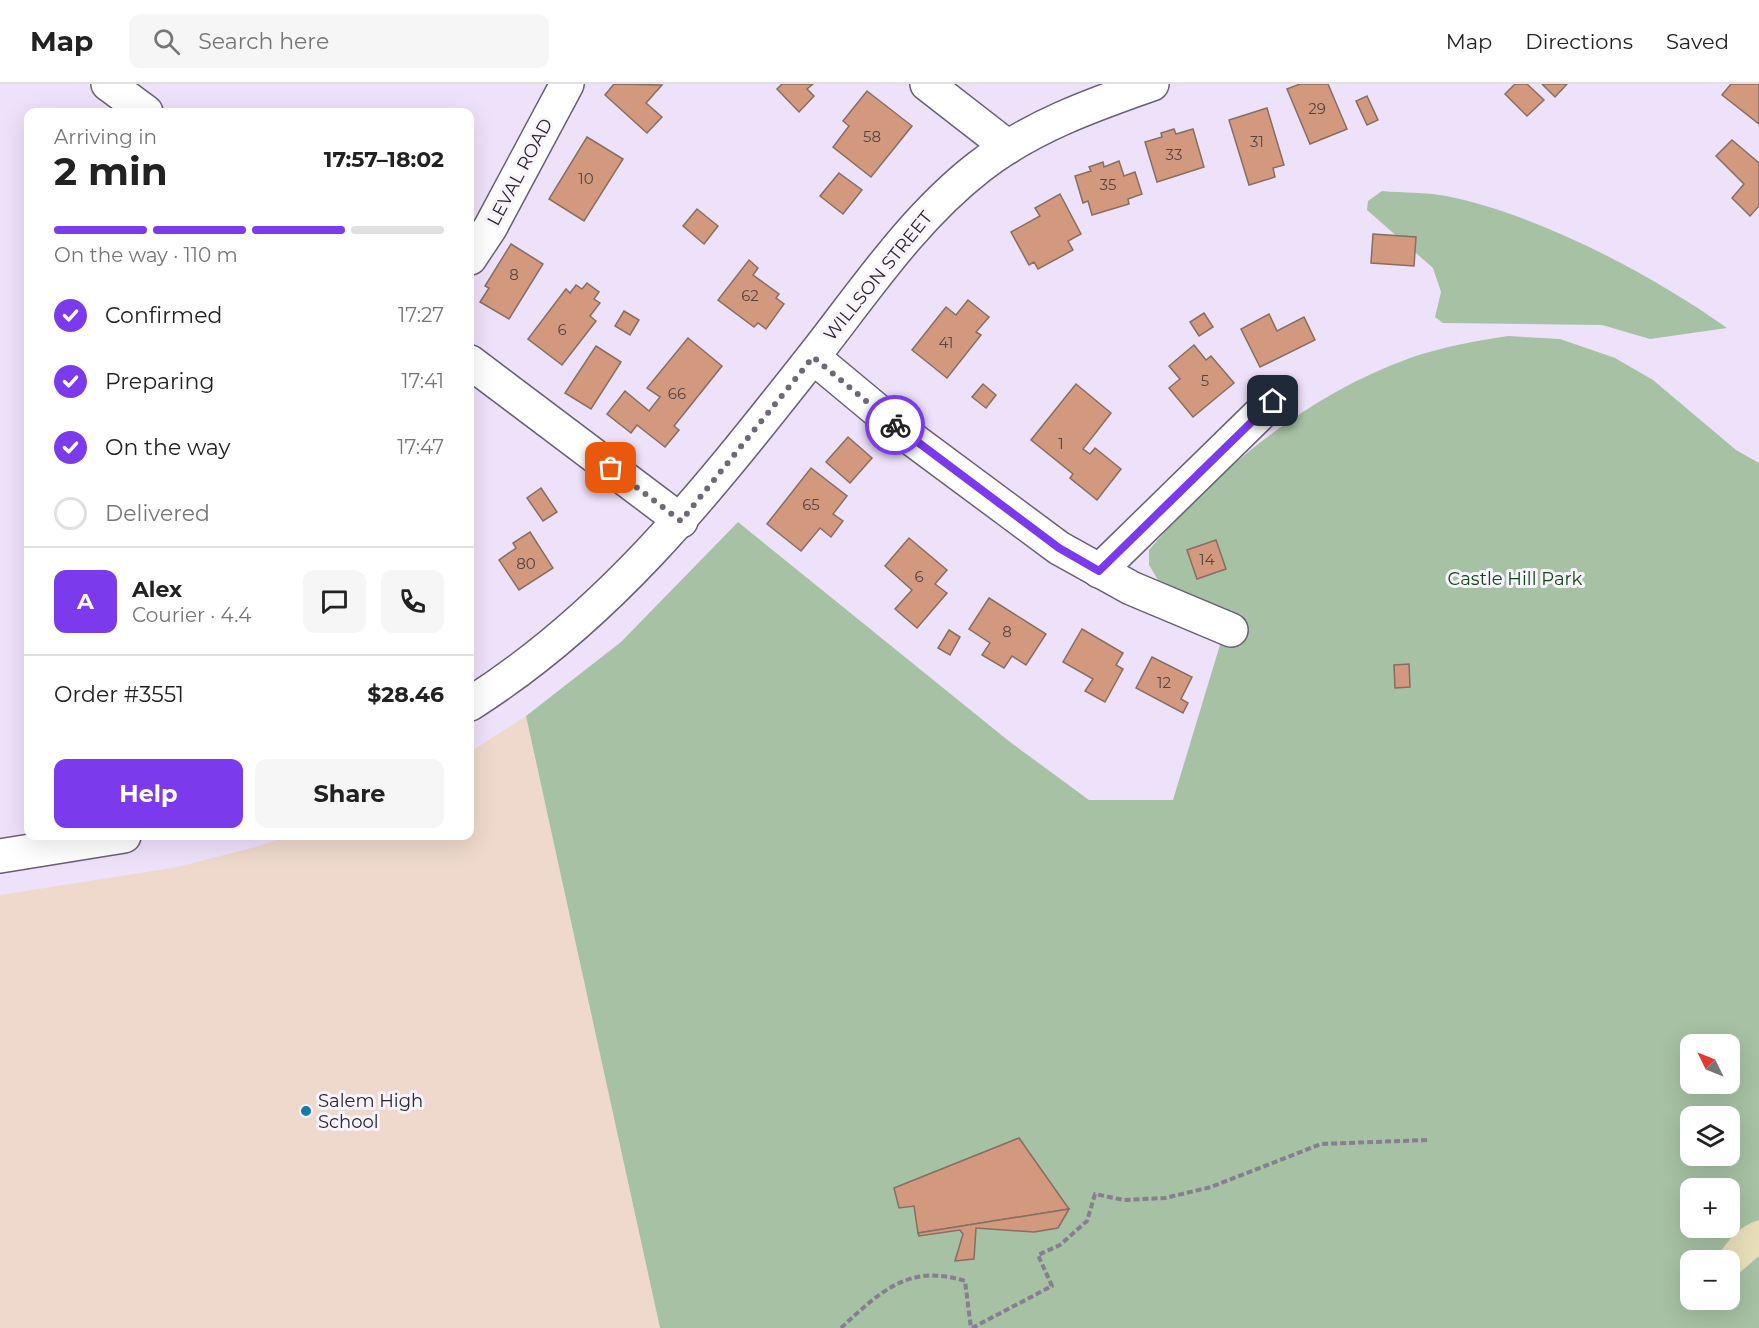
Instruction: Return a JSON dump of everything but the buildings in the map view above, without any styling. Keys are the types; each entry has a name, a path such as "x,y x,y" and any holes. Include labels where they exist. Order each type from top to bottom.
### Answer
{"street":[{"path":"108,84 141,108"},
{"name":"LEVAL ROAD","path":"474,252 490,228 567,84"},
{"path":"927,84 1008,147"},
{"name":"WILLSON STREET","path":"474,701 531,663 575,627 614,592 681,521 813,357 862,291 950,190 1008,147 1077,110 1152,84"},
{"path":"813,357 908,436 1050,542 1131,588 1231,630"},
{"path":"474,365 681,521"},
{"path":"1099,571 1273,401"},
{"path":"0,856 99,840"}],"path":[{"path":"841,1328 879,1294 906,1278 930,1274 965,1281 971,1328 1052,1286 1038,1255 1060,1245 1087,1221 1095,1194 1124,1200 1164,1198 1211,1186 1320,1144 1427,1140"}],"shaded area":[{"name":"Salem High School","path":"526,716 660,1328 0,1328 0,895 178,867 277,840 474,840 474,749"}],"green space":[{"path":"1382,191 1446,196 1481,204 1555,231 1629,267 1727,328 1650,339 1602,325 1443,323 1435,317 1441,292 1433,268 1367,210 1368,201"},
{"name":"Castle Hill Park","path":"1508,336 1560,339 1615,358 1653,380 1736,450 1759,463 1759,1328 660,1328 526,716 621,642 738,522 1010,742 1089,800 1173,800 1229,615 1158,580 1149,565 1149,550 1176,520 1235,463 1301,413 1336,392 1410,358 1471,342"}],"sand":[{"path":"1759,1220 1759,1256 1740,1272 1740,1250 1722,1250 1731,1238 1740,1238 1740,1230"}],"way so far":[{"path":"611,468 681,521 813,357 895,425"}],"place":[{"name":"Salem High School","path":"306,1111"}],"route":[{"path":"895,425 1059,548 1099,571 1273,401"}]}
